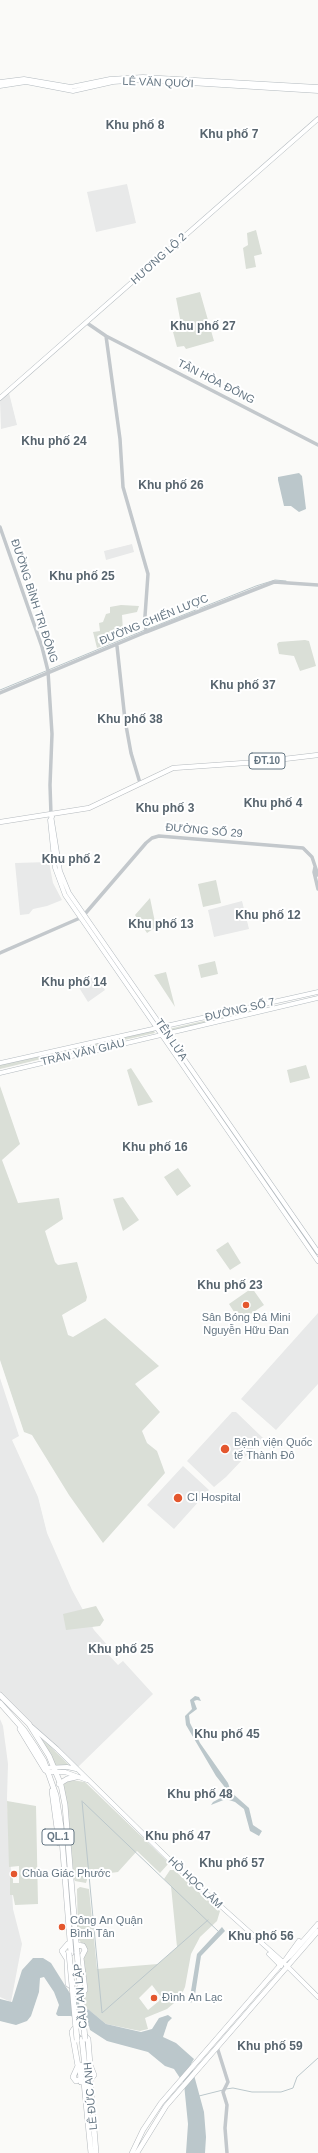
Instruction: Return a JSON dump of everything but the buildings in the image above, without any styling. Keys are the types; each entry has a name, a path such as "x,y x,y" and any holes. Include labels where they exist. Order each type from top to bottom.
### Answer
{"highway":[{"name":"QL.1","path":"0,1695 27,1723 50,1770 56,1811 64,1893 67,1901 69,1934 73,1953"},
{"name":"QL.1","path":"0,1698 27,1723"},
{"name":"QL.1","path":"0,1703 28,1735 59,1784 65,1805 77,1945 73,1953"},
{"name":"QL.1","path":"0,1708 19,1729 50,1770"},
{"path":"59,1784 67,1779 76,1777"},
{"name":"QL.1","path":"59,1784 64,1816 73,1953"},
{"name":"QL.1","path":"69,1934 68,1944 73,1953"},
{"path":"68,1944 62,1951 67,1959 68,1984 82,1994 85,1990 81,1958 85,1948 77,1945"},
{"name":"CẦU AN LẬP","path":"73,1953 81,2039"},
{"path":"81,2079 76,2080 73,2077 78,2068 72,2032 74,2029 82,2033 89,2040 90,2062 94,2075 90,2080"},
{"name":"LÊ ĐỨC ANH","path":"81,2039 81,2079 88,2153"},
{"name":"LÊ ĐỨC ANH","path":"81,2039 90,2080 93,2153"},
{"name":"LÊ ĐỨC ANH","path":"81,2039 93,2153"}],"main road":[{"name":"LÊ VĂN QUỚI","path":"0,82 32,80 68,87 82,86 110,79 143,77 318,87"},
{"name":"LÊ VĂN QUỚI","path":"0,86 20,81 68,91 113,82 142,80 318,90"},
{"name":"HƯƠNG LỘ 2","path":"0,398 318,119"},
{"name":"ĐT.10","path":"0,822 51,816 97,806 173,768 259,762 318,755"},
{"name":"TÊN LỬA","path":"51,816 50,820 57,877 65,895 82,916 167,1034 318,1252"},
{"name":"TÊN LỬA","path":"82,916 161,1036 318,1261"},
{"name":"ĐƯỜNG SỐ 7","path":"162,1027 173,1026 318,992"},
{"name":"ĐƯỜNG SỐ 7","path":"167,1034 318,998"},
{"path":"173,1026 172,1030 176,1032"},
{"name":"TRẦN VĂN GIÀU","path":"0,1063 162,1027"},
{"path":"148,1030 152,1032 152,1038"},
{"name":"TRẦN VĂN GIÀU","path":"0,1073 167,1034"},
{"path":"76,1046 74,1050 79,1054"},
{"path":"64,1048 69,1051 66,1057"},
{"name":"HỒ HỌC LÃM","path":"27,1723 57,1749 87,1780 269,1952 283,1962 286,1968 318,1997"},
{"path":"50,1770 76,1769"},
{"name":"HỒ HỌC LÃM","path":"50,1770 65,1772 87,1780"},
{"path":"132,2153 149,2120 318,1920"},
{"path":"310,1931 318,1924"},
{"path":"137,2153 162,2112 177,2093 318,1931"},
{"path":"291,1962 296,1959 318,1934"}],"street":[{"name":"TÂN HÒA ĐÔNG","path":"87,323 106,336 318,445"},
{"path":"106,336 120,439 123,487 148,574 146,630"},
{"name":"ĐƯỜNG BÌNH TRỊ ĐÔNG","path":"0,527 42,647 48,673 52,734 51,816"},
{"name":"ĐƯỜNG CHIẾN LƯỢC","path":"0,693 116,646 146,630 274,582 318,586"},
{"path":"116,646 125,720 140,784"},
{"path":"51,806 55,812 59,814"},
{"name":"ĐƯỜNG SỐ 29","path":"82,916 146,843 159,836 300,848 309,853 315,868"},
{"path":"315,868 318,875"},
{"path":"315,868 314,872 318,889"},
{"path":"0,953 82,916"},
{"path":"218,2047 226,2073 226,2086 223,2092 227,2104 225,2128 227,2153"}],"shaded area":[{"path":"127,184 136,223 96,232 87,192"},
{"path":"256,230 262,254 254,256 256,267 246,269 243,248 248,245 247,233"},
{"path":"200,292 214,341 186,349 184,346 177,347 173,332 182,329 176,298"},
{"path":"9,393 17,425 1,429 0,400"},
{"path":"299,473 302,476 306,509 299,512 291,506 284,506 278,477"},
{"path":"132,544 134,552 106,560 104,551"},
{"path":"121,605 139,606 137,612 122,615 123,631 113,633 115,641 97,648 93,632 100,631 99,623 103,622 106,614 110,613 110,607"},
{"path":"309,641 316,666 300,671 294,656 279,654 277,644 279,642"},
{"path":"49,862 53,883 62,900 47,906 33,909 29,914 20,915 15,863"},
{"path":"216,880 221,903 203,907 198,884"},
{"path":"150,898 156,927 147,933 135,915"},
{"path":"242,901 249,929 214,937 208,910"},
{"path":"215,961 218,974 201,978 198,965"},
{"path":"166,972 175,1007 154,975"},
{"path":"95,976 105,990 88,1002 78,986"},
{"path":"255,1009 256,1011 170,1031 169,1029"},
{"path":"153,1029 155,1033 75,1051 74,1047"},
{"path":"65,1049 66,1053 0,1069 0,1064"},
{"path":"306,1065 310,1078 290,1083 287,1070"},
{"path":"131,1068 153,1102 138,1106 127,1070"},
{"path":"0,1086 20,1144 2,1160 18,1203 59,1198 63,1219 45,1231 55,1262 58,1265 77,1262 87,1297 86,1301 62,1315 68,1335 73,1337 105,1318 159,1366 135,1384 160,1412 142,1431 147,1443 157,1451 165,1473 103,1543 69,1495 32,1435 24,1432 0,1360"},
{"path":"178,1168 191,1186 177,1196 164,1177"},
{"path":"123,1197 139,1220 123,1231 113,1199"},
{"path":"228,1242 241,1263 230,1270 216,1250"},
{"name":"Sân Bóng Đá Mini Nguyễn Hữu Đan","path":"252,1288 264,1305 240,1321 229,1304"},
{"path":"318,1313 318,1384 276,1430 241,1399"},
{"path":"0,1378 19,1436 12,1440 38,1497 47,1533 72,1590 94,1630 109,1647 106,1652 118,1665 123,1661 153,1694 78,1767 0,1694"},
{"name":"Bệnh viện Quốc tế Thành Đô","path":"232,1412 236,1412 263,1438 226,1477 214,1487 187,1461"},
{"name":"CI Hospital","path":"183,1466 209,1490 174,1529 147,1505"},
{"path":"96,1606 104,1620 100,1626 66,1630 63,1614"},
{"path":"195,1696 199,1697 201,1701 194,1701 197,1709 189,1715 190,1723 200,1743 228,1783 231,1792 249,1808 253,1825 262,1831 259,1836 250,1831 244,1809 235,1802 226,1799 211,1805 213,1802 226,1795 227,1790 216,1776 186,1725 185,1716 192,1709 190,1700"},
{"path":"0,1719 3,1726 8,1764 7,1798 13,1909 22,1944 11,2002 0,1997"},
{"path":"42,1739 59,1755 70,1766 54,1765"},
{"path":"71,1780 85,1782 169,1863 160,1873 137,1851 118,1872 88,1876 86,1883 75,1881 73,1877 62,1784"},
{"path":"7,1801 36,1806 38,1904 15,1905 13,1895 10,1895 10,1877 13,1877 13,1883 19,1883 19,1866 9,1867"},
{"path":"170,1870 174,1870 220,1911 217,1921 200,1937 191,1954 185,1987 180,1998 167,2009 145,2018 148,2029 140,2031 106,2024 84,2006 82,1963 86,1948 78,1939 77,1889 80,1887 89,1889 97,1969 158,1964 177,1947 171,1886 164,1879","holes":["152,1985 161,1997 159,2001 148,2010 139,1998"]},
{"path":"222,1927 225,1931 201,1956 195,1995 191,2003 187,2000 191,1991 197,1954"},
{"path":"33,1958 43,1958 51,1963 71,1995 106,2024 141,2032 152,2029 159,2018 168,2015 172,2018 168,2022 163,2037 176,2043 194,2059 191,2064 204,2112 206,2137 205,2153 186,2153 188,2124 184,2084 174,2069 165,2066 148,2052 107,2041 90,2030 89,2026 71,2016 58,2016 56,2014 59,2005 54,1992 44,1977 40,1978 39,1992 31,2016 27,2021 16,2025 0,2021 0,1999 12,2002 22,1970"}],"waterway":[{"path":"148,629 256,586 275,580 286,581"},
{"path":"0,690 145,630"},
{"path":"82,1801 102,2013 208,1920"},
{"path":"83,1802 219,1932"},
{"path":"226,2089 233,2088 252,2092 281,2092 293,2088 297,2077 318,2058"},
{"path":"199,2096 223,2090"}],"place":[{"name":"Sân Bóng Đá Mini Nguyễn Hữu Đan","path":"246,1305"},
{"name":"Bệnh viện Quốc tế Thành Đô","path":"225,1449"},
{"name":"CI Hospital","path":"178,1498"},
{"name":"Chùa Giác Phước","path":"14,1874"},
{"name":"Công An Quận Bình Tân","path":"62,1927"},
{"name":"Đình An Lạc","path":"154,1998"}],"district":[{"name":"Khu phố 8","path":"135,126"},
{"name":"Khu phố 7","path":"229,135"},
{"name":"Khu phố 27","path":"203,327"},
{"name":"Khu phố 24","path":"54,442"},
{"name":"Khu phố 26","path":"171,486"},
{"name":"Khu phố 25","path":"82,577"},
{"name":"Khu phố 37","path":"243,686"},
{"name":"Khu phố 38","path":"130,720"},
{"name":"Khu phố 4","path":"273,804"},
{"name":"Khu phố 3","path":"165,809"},
{"name":"Khu phố 2","path":"71,860"},
{"name":"Khu phố 12","path":"268,916"},
{"name":"Khu phố 13","path":"161,925"},
{"name":"Khu phố 14","path":"74,983"},
{"name":"Khu phố 16","path":"155,1148"},
{"name":"Khu phố 23","path":"230,1286"},
{"name":"Khu phố 25","path":"121,1650"},
{"name":"Khu phố 45","path":"227,1735"},
{"name":"Khu phố 48","path":"200,1795"},
{"name":"Khu phố 47","path":"178,1837"},
{"name":"Khu phố 57","path":"232,1864"},
{"name":"Khu phố 56","path":"261,1937"},
{"name":"Khu phố 59","path":"270,2047"}]}
